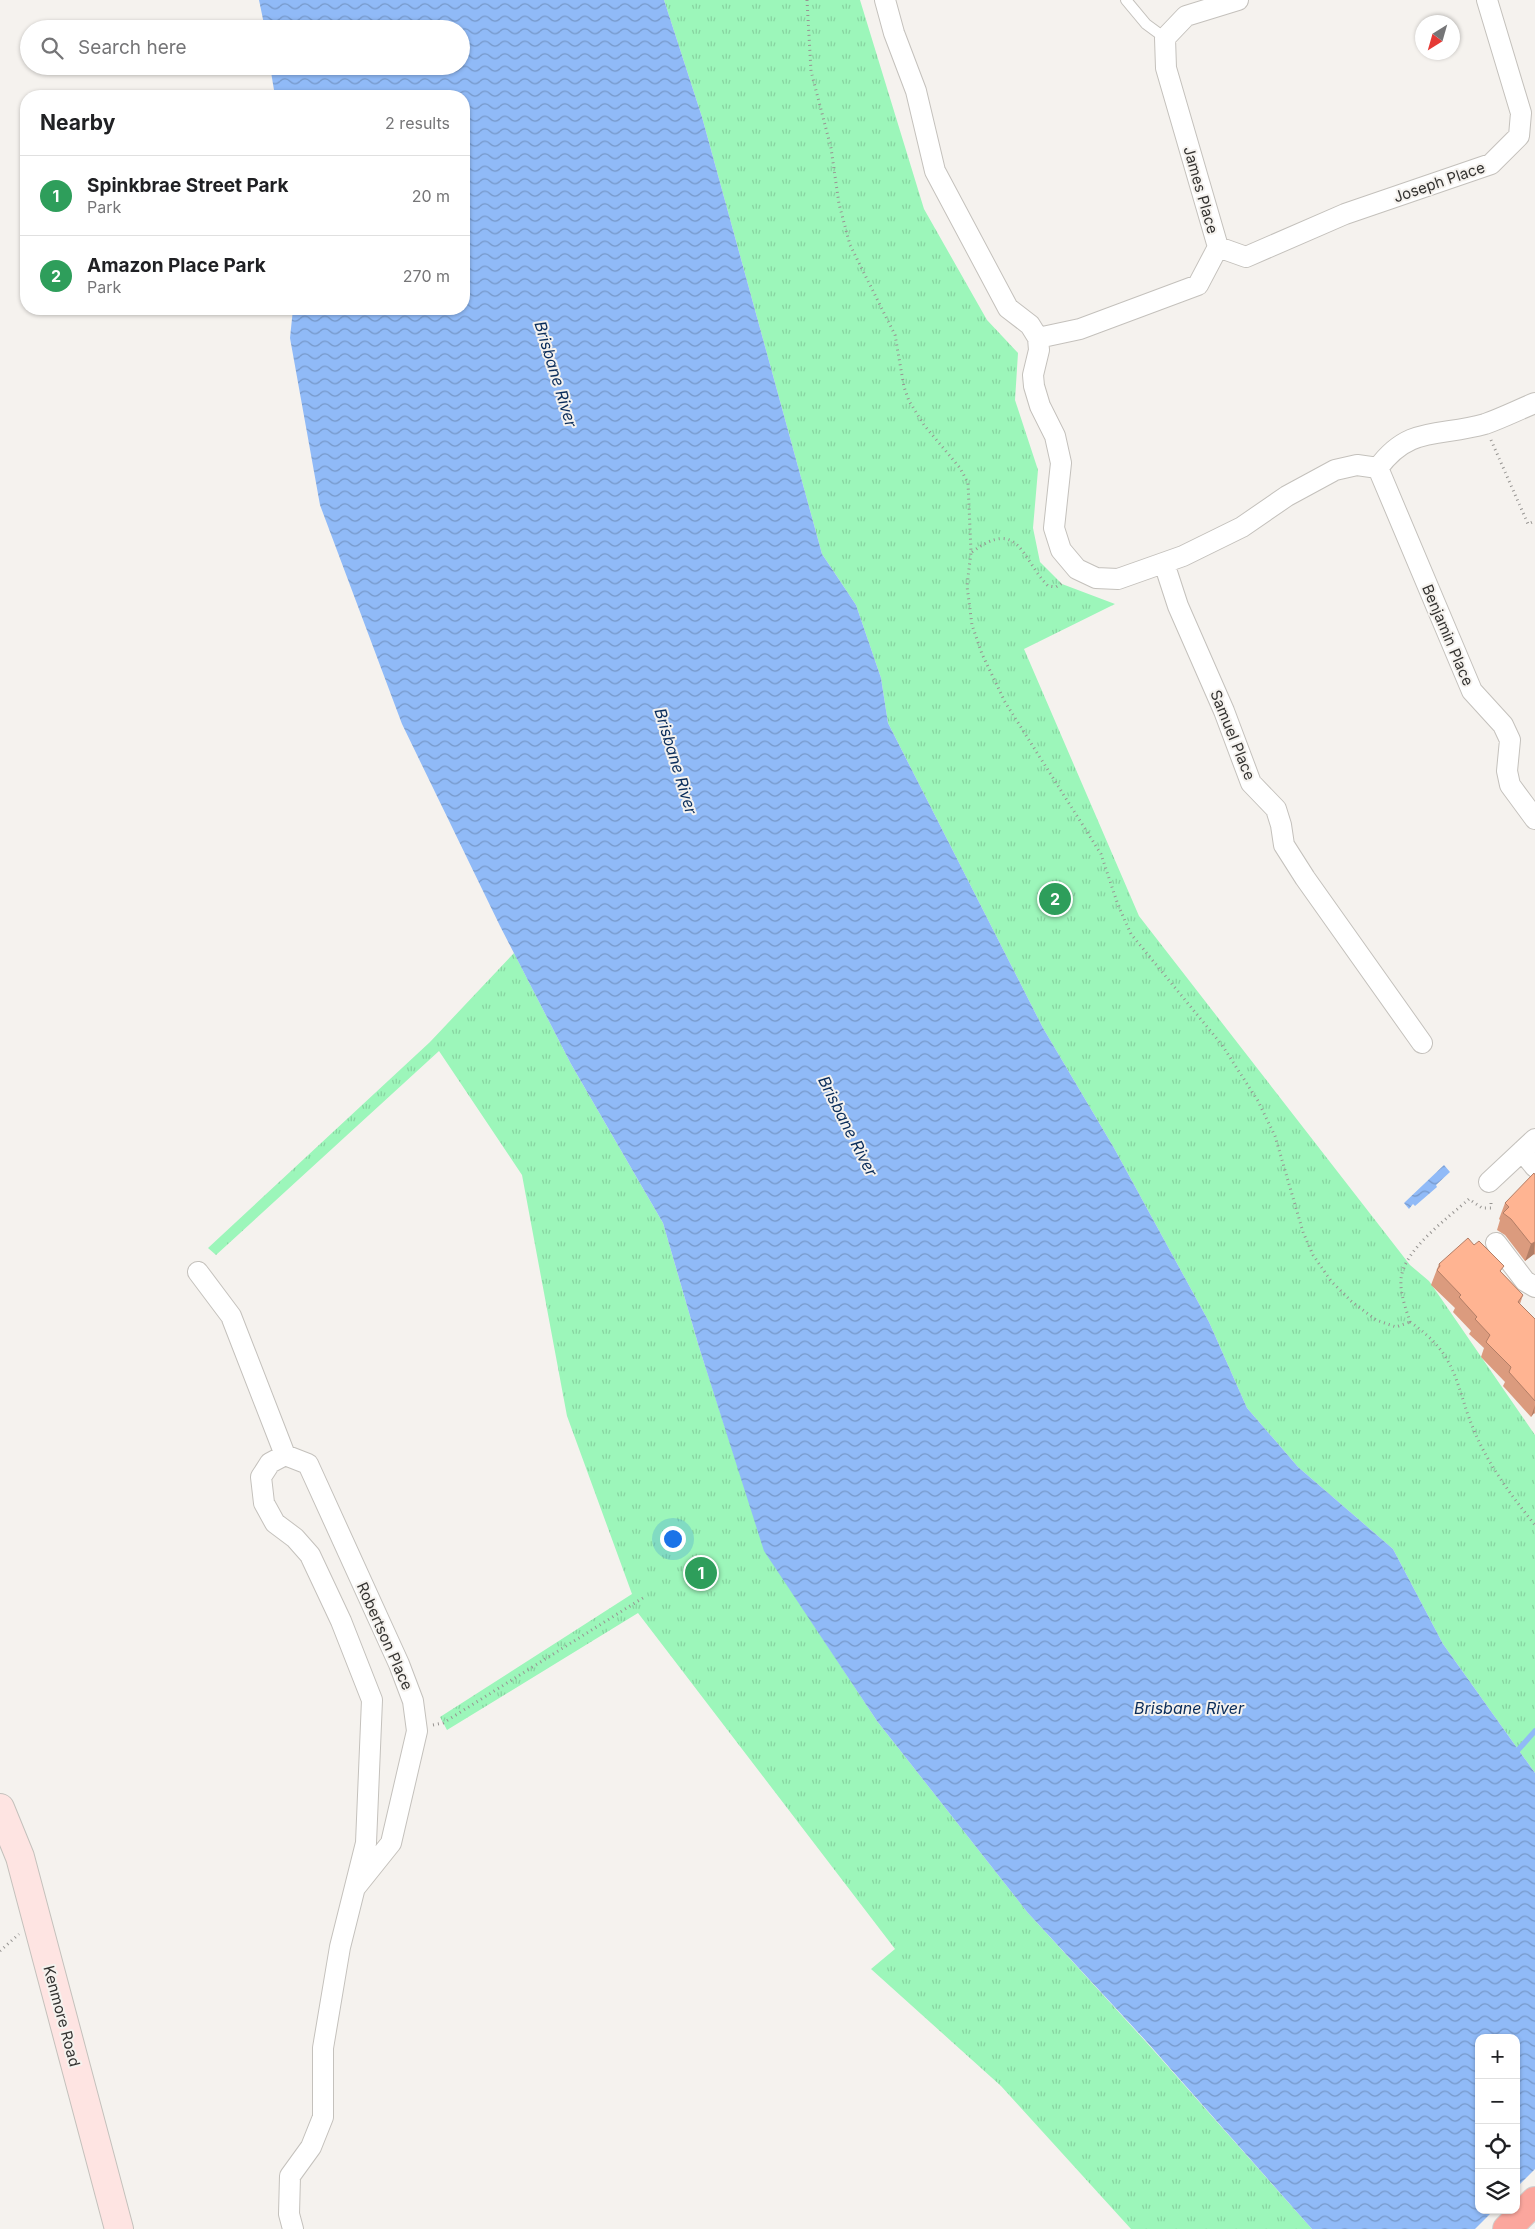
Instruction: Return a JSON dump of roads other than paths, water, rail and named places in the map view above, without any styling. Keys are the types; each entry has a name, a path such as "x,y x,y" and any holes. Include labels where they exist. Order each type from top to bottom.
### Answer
{"highway":[{"path":"1507,2229 1535,2201"}],"street":[{"path":"885,0 894,33 916,91 935,171 1008,308 1030,325 1038,338 1039,350 1034,375 1034,386 1040,406 1055,436 1061,463 1054,528 1061,550 1077,569 1096,578 1118,579 1164,562 1242,527 1286,496 1335,470 1357,465 1378,468 1390,451 1424,434 1484,424 1535,403"},
{"path":"1164,38 1186,16 1238,0"},
{"name":"Joseph Place","path":"1218,247 1246,256 1345,214 1492,164 1519,136 1521,113 1487,0"},
{"name":"James Place","path":"1038,338 1080,329 1198,285 1218,247 1166,68 1164,38"},
{"name":"Benjamin Place","path":"1378,468 1472,691 1504,725 1510,740 1508,771 1510,785 1535,819"},
{"name":"Samuel Place","path":"1164,562 1178,606 1224,711 1251,783 1276,809 1284,845 1305,878 1422,1043"},
{"path":"1489,1182 1528,1145 1535,1167"},
{"path":"1496,1244 1526,1281 1535,1287"},
{"path":"198,1272 231,1316 285,1455"},
{"name":"Robertson Place","path":"293,2229 289,2214 290,2176 310,2146 323,2117 323,2048 340,1948 366,1843 372,1700 341,1620 310,1555 295,1538 275,1523 264,1503 262,1477 270,1463 285,1455 308,1464 399,1664 413,1701 417,1731 391,1843 355,1888"},
{"name":"Kenmore Road","path":"0,1808 20,1857 120,2228"}],"lane":[{"path":"1126,0 1146,24 1164,38"}],"water":[{"name":"Brisbane River","path":"259,0 664,0 702,117 822,554 856,605 881,678 888,723 1043,1028 1114,1148 1209,1322 1247,1408 1298,1467 1393,1549 1443,1644 1535,1773 1535,2229 1312,2229 1147,2042 1028,1913 877,1721 764,1551 699,1347 663,1223 571,1064 500,926 402,724 320,505 290,338 292,315 470,315 470,90 274,90 272,75 470,75 470,20 263,20"},
{"path":"1444,1165 1450,1172 1436,1185 1437,1187 1409,1209 1404,1203"}],"waterway":[{"path":"1518,1750 1535,1731"}],"place":[{"name":"Amazon Place Park","path":"1055,899"},
{"name":"Spinkbrae Street Park","path":"701,1573"}]}
